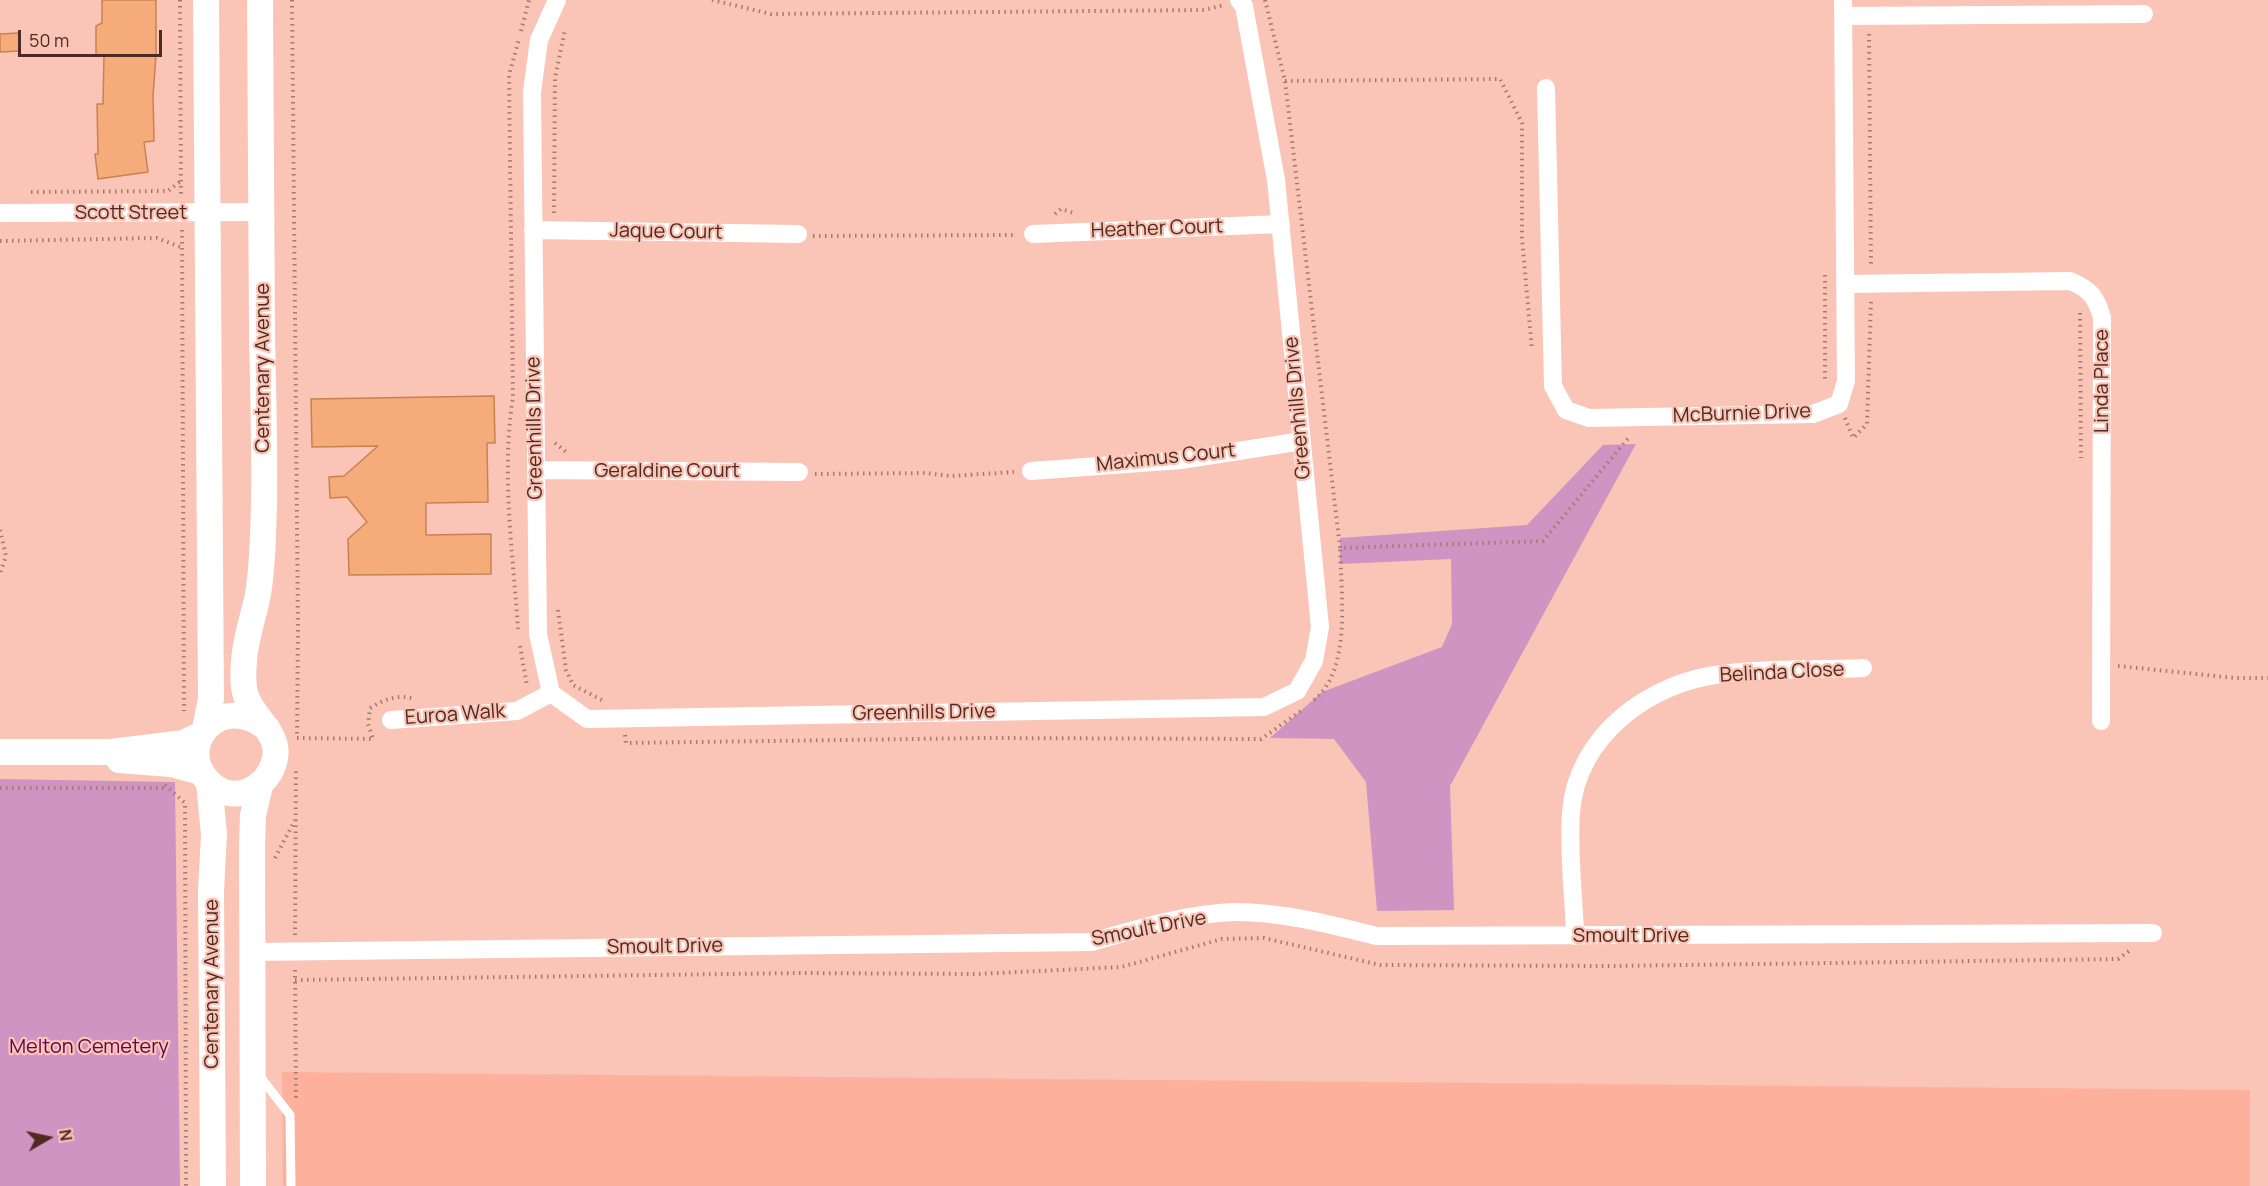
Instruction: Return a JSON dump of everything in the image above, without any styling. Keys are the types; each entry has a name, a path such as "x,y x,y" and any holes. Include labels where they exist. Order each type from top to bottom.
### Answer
{"street":[{"path":"0,752 111,752 184,743 197,727 211,699 206,0"},
{"name":"Centenary Avenue","path":"260,0 262,549 258,592 244,661 246,697 267,728"},
{"name":"Greenhills Drive","path":"557,0 539,40 532,92 533,231 545,471 538,634 551,693 587,719 1264,708 1297,691 1314,661 1320,627 1276,180 1244,6 1239,0"},
{"path":"1843,8 1869,16 2144,14"},
{"name":"McBurnie Drive","path":"1546,88 1553,386 1566,410 1589,418 1813,414 1839,404 1846,381 1843,8"},
{"name":"Scott Street","path":"0,213 261,212"},
{"name":"Heather Court","path":"1033,234 1281,224"},
{"name":"Jaque Court","path":"533,231 798,234"},
{"path":"1845,284 2070,281 2079,285"},
{"name":"Linda Place","path":"2079,285 2085,286 2097,299 2102,317 2101,721"},
{"name":"Maximus Court","path":"1030,471 1181,460 1301,433"},
{"name":"Geraldine Court","path":"545,471 799,472"},
{"name":"Belinda Close","path":"1575,936 1571,812 1580,772 1595,742 1625,714 1669,688 1721,674 1863,668"},
{"name":"Euroa Walk","path":"391,720 517,711 551,693"},
{"path":"239,714 253,717 267,728 274,740 276,754 273,770 260,786 247,792 234,794 220,790 205,777 196,757 197,727 226,715 239,714"},
{"path":"87,751 165,776 205,777"},
{"name":"Centenary Avenue","path":"205,777 214,834 211,949 213,1186"},
{"name":"Centenary Avenue","path":"253,1186 253,815 260,786"},
{"name":"Smoult Drive","path":"252,952 1092,942 1159,923 1236,912 1308,920 1377,936 2153,933"},
{"path":"211,949 252,952"}],"lane":[{"name":"Centenary Avenue","path":"253,1067 290,1115 291,1186"}],"path":[{"path":"180,0 182,248 197,727"},
{"path":"292,0 298,628 297,750"},
{"path":"523,695 527,689 518,636 510,511 509,422 513,397 509,75 530,0"},
{"path":"712,0 771,14 1204,10 1220,8 1232,0"},
{"path":"1265,0 1285,81 1340,548 1342,601 1338,665 1326,690 1311,703"},
{"path":"1839,404 1854,438 1867,424 1871,284 1869,16"},
{"path":"554,231 555,78 569,20"},
{"path":"1285,81 1500,79 1522,123 1522,238 1532,356"},
{"path":"1276,180 1297,178"},
{"path":"24,192 168,191 181,181"},
{"path":"554,205 561,211"},
{"path":"798,234 885,237 1033,234 1061,209 1076,213"},
{"path":"0,241 157,238 182,248"},
{"path":"1825,264 1825,384"},
{"path":"2079,285 2081,465"},
{"path":"1340,548 1543,541 1632,433 1632,418"},
{"path":"1301,433 1324,425"},
{"path":"545,471 555,442 555,431"},
{"path":"555,442 566,452 577,452"},
{"path":"799,472 886,475 927,472 951,476 1030,471"},
{"path":"0,530 6,556 0,574"},
{"path":"556,602 566,670 573,685 603,700 622,702 626,742 984,738 1261,739 1304,709"},
{"path":"2101,664 2235,678 2268,678"},
{"path":"297,738 373,739 368,724 370,708 386,698 406,696 421,700"},
{"path":"296,1106 297,761"},
{"path":"0,788 165,776 185,803 186,1186"},
{"path":"295,980 800,973 977,974 1121,967 1222,939 1264,938 1380,965 1611,966 2106,960 2118,959 2153,933"}],"shaded area":[{"path":"282,1072 2250,1090 2250,1186 283,1186"}],"green space":[{"path":"1636,444 1450,786 1454,910 1377,911 1366,782 1334,739 1270,738 1322,692 1442,647 1452,624 1451,559 1340,564 1340,538 1527,525 1603,445"},
{"name":"Melton Cemetery","path":"0,779 175,782 180,1186 0,1186"}],"building":[{"path":"102,0 156,0 156,55 153,96 154,141 144,142 148,172 98,179 95,154 98,154 97,104 103,104 104,55 96,55 96,26 102,23"},
{"path":"19,33 20,51 0,52 0,34"},
{"path":"494,396 495,443 487,443 488,502 426,503 426,535 491,534 491,574 349,575 348,539 367,522 347,497 330,498 329,477 344,476 378,446 312,447 311,399"}]}
